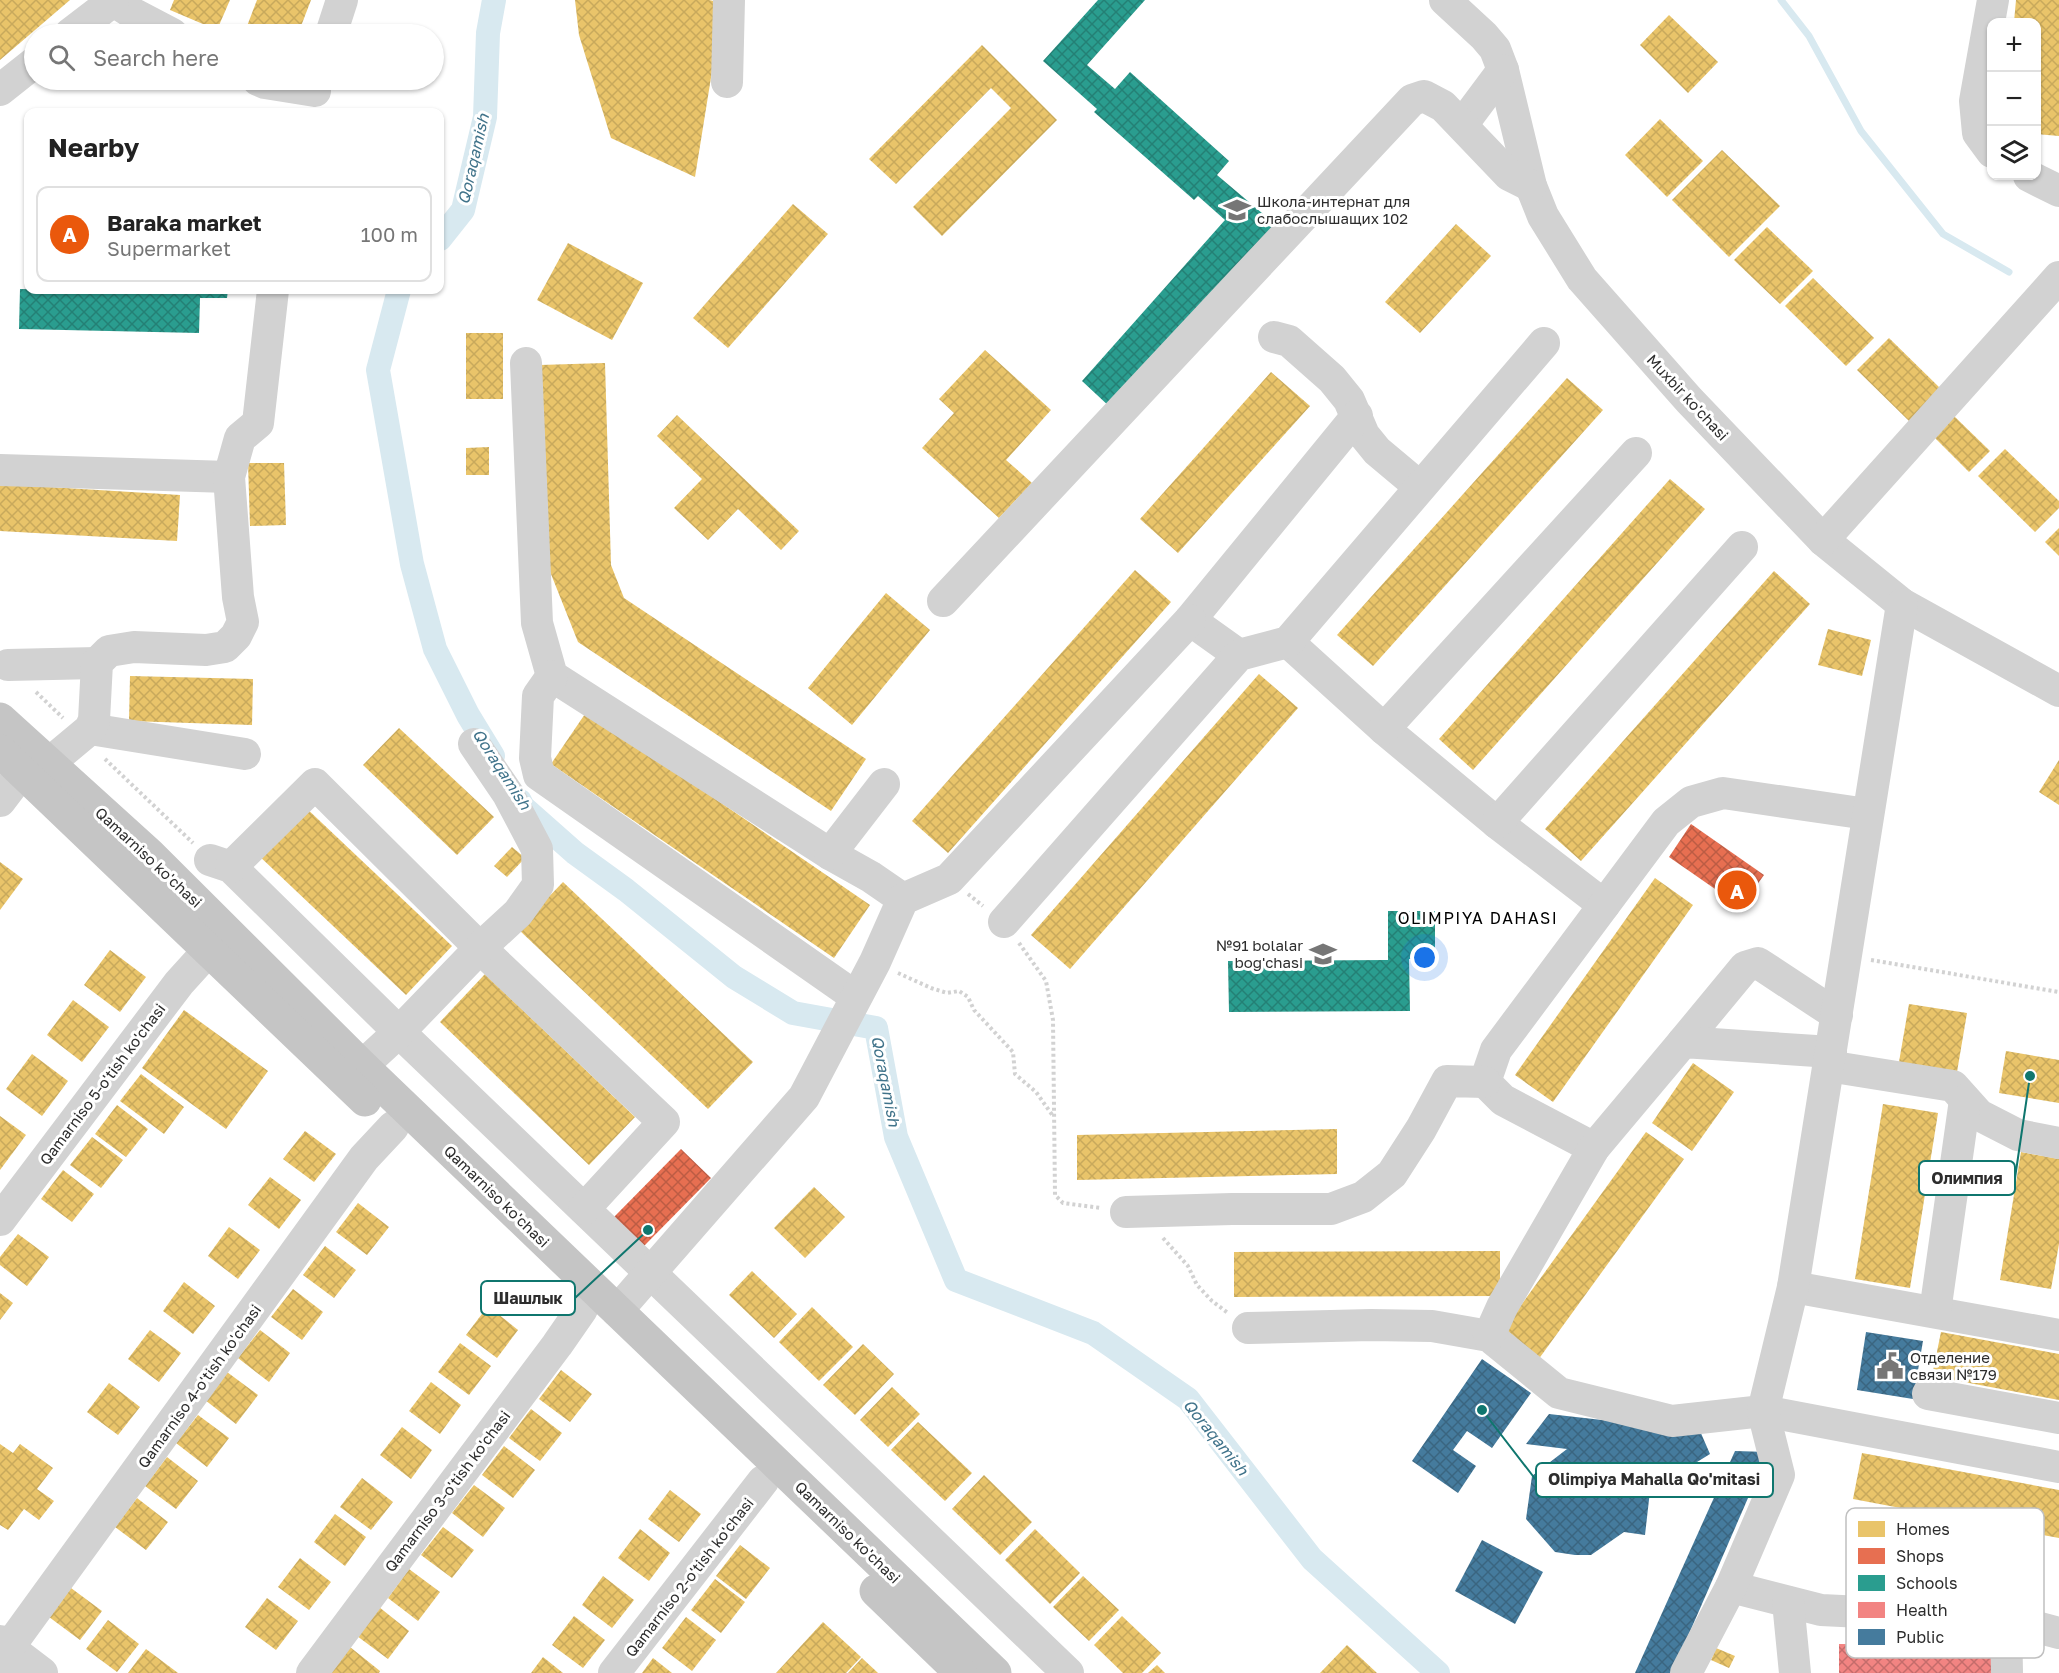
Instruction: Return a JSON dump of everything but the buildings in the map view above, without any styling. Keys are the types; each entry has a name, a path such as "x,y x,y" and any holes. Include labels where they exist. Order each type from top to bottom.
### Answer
{"main road":[{"name":"Qamarniso ko'chasi","path":"0,719 23,763 208,951 961,1673"},
{"name":"Qamarniso ko'chasi","path":"23,763 149,854 362,1066 995,1673"}],"street":[{"path":"334,24 342,0"},
{"path":"727,82 729,0"},
{"name":"Muxbir ko'chasi","path":"1445,0 1484,36 1495,50 1503,70 1531,186 1543,216 1582,279 1689,400 1823,540 1902,604 2059,691"},
{"path":"1987,145 1978,133 1975,101 1993,0"},
{"path":"83,24 112,1 154,24"},
{"path":"1462,125 1503,70"},
{"path":"0,90 24,71"},
{"path":"296,90 314,94"},
{"path":"943,601 1412,100 1424,96 1443,106 1509,175 1531,186"},
{"path":"2037,180 2059,191"},
{"path":"1823,540 2059,277"},
{"path":"90,729 94,720 98,663 109,651 134,648 207,650 225,647 236,636 243,622 237,597 229,477 240,438 258,423 273,294"},
{"path":"1274,337 1289,341 1332,379 1348,400 1364,435 1377,451 1420,487"},
{"path":"1004,922 1239,655 1288,642 1544,343"},
{"path":"526,363 537,623 552,676 903,899"},
{"path":"616,1311 804,1097 875,962 903,899 949,879 1190,620 1357,416"},
{"path":"1384,729 1636,453"},
{"path":"0,470 69,466 229,477"},
{"path":"1497,823 1742,547"},
{"path":"1686,1673 1731,1587 1779,1475 1763,1411 1793,1287 1902,604"},
{"path":"1190,620 1239,655"},
{"path":"1288,642 1384,729 1497,823 1604,905"},
{"path":"8,664 98,663"},
{"path":"552,676 538,696 535,758 539,775 856,997"},
{"path":"0,801 23,763 90,729 245,754"},
{"path":"362,1066 518,913 538,885 537,849 508,794 474,744"},
{"path":"584,1209 664,1122 480,948 315,784 221,863 1068,1673"},
{"path":"830,854 884,784"},
{"path":"1485,1082 1496,1050 1666,822 1691,802 1723,793 1867,814"},
{"name":"Qamarniso 5-o'tish ko'chasi","path":"0,1220 179,983 208,951"},
{"path":"1489,1336 1502,1308 1594,1148 1745,967 1758,963 1837,1015"},
{"path":"1683,1042 1830,1059 1953,1086 1979,1115 2018,1135 2059,1143"},
{"path":"1126,1212 1331,1209 1363,1197 1392,1174 1422,1129 1448,1081 1485,1082 1503,1100 1594,1148"},
{"path":"1935,1312 1965,1100"},
{"name":"Qamarniso 4-o'tish ko'chasi","path":"4,1654 364,1158 393,1127"},
{"path":"1793,1287 2059,1335"},
{"name":"Qamarniso 3-o'tish ko'chasi","path":"312,1673 582,1309"},
{"path":"1248,1328 1432,1326 1489,1336 1559,1393 1672,1421 1763,1411 2059,1467"},
{"path":"1928,1394 2059,1418"},
{"name":"Qamarniso 2-o'tish ko'chasi","path":"614,1673 763,1482"},
{"path":"1731,1587 1821,1610 1846,1611"},
{"path":"1788,1602 1795,1673"},
{"path":"2044,1629 2059,1633"},
{"path":"4,1654 42,1673"},
{"path":"2007,1658 2007,1673"}],"path":[{"path":"949,879 1004,922 1046,981 1053,1020 1055,1196 1063,1203 1126,1212"},
{"path":"1846,956 2059,992"},
{"path":"875,962 931,988 947,993 959,991 968,997 974,1010 1012,1052 1015,1074 1036,1092 1054,1117"},
{"path":"1160,1235 1168,1241 1188,1266 1197,1285 1212,1301 1248,1328"}],"waterway":[{"name":"Qoraqamish","path":"444,234 463,210 485,117 488,33 494,0"},
{"path":"1781,0 1809,36 1861,131 1943,234 2009,272"},
{"name":"Qoraqamish","path":"398,294 378,370 412,564 435,649 468,715 493,756"},
{"name":"Qoraqamish","path":"520,801 523,807 575,853 626,890 734,977 793,1013 876,1028 896,1137 956,1280 1093,1333 1188,1399 1312,1559 1438,1673"}],"place":[{"name":"Школа-интернат для слабослышащих 102","path":"1237,210"},
{"name":"Baraka market","path":"1737,890"},
{"name":"№91 bolalar bog'chasi","path":"1323,954"},
{"name":"Олимпия","path":"2030,1076"},
{"name":"Шашлык","path":"648,1230"},
{"name":"Отделение связи №179","path":"1890,1366"},
{"name":"Olimpiya Mahalla Qo'mitasi","path":"1482,1410"}],"district":[{"name":"OLIMPIYA DAHASI","path":"1478,918"}]}
